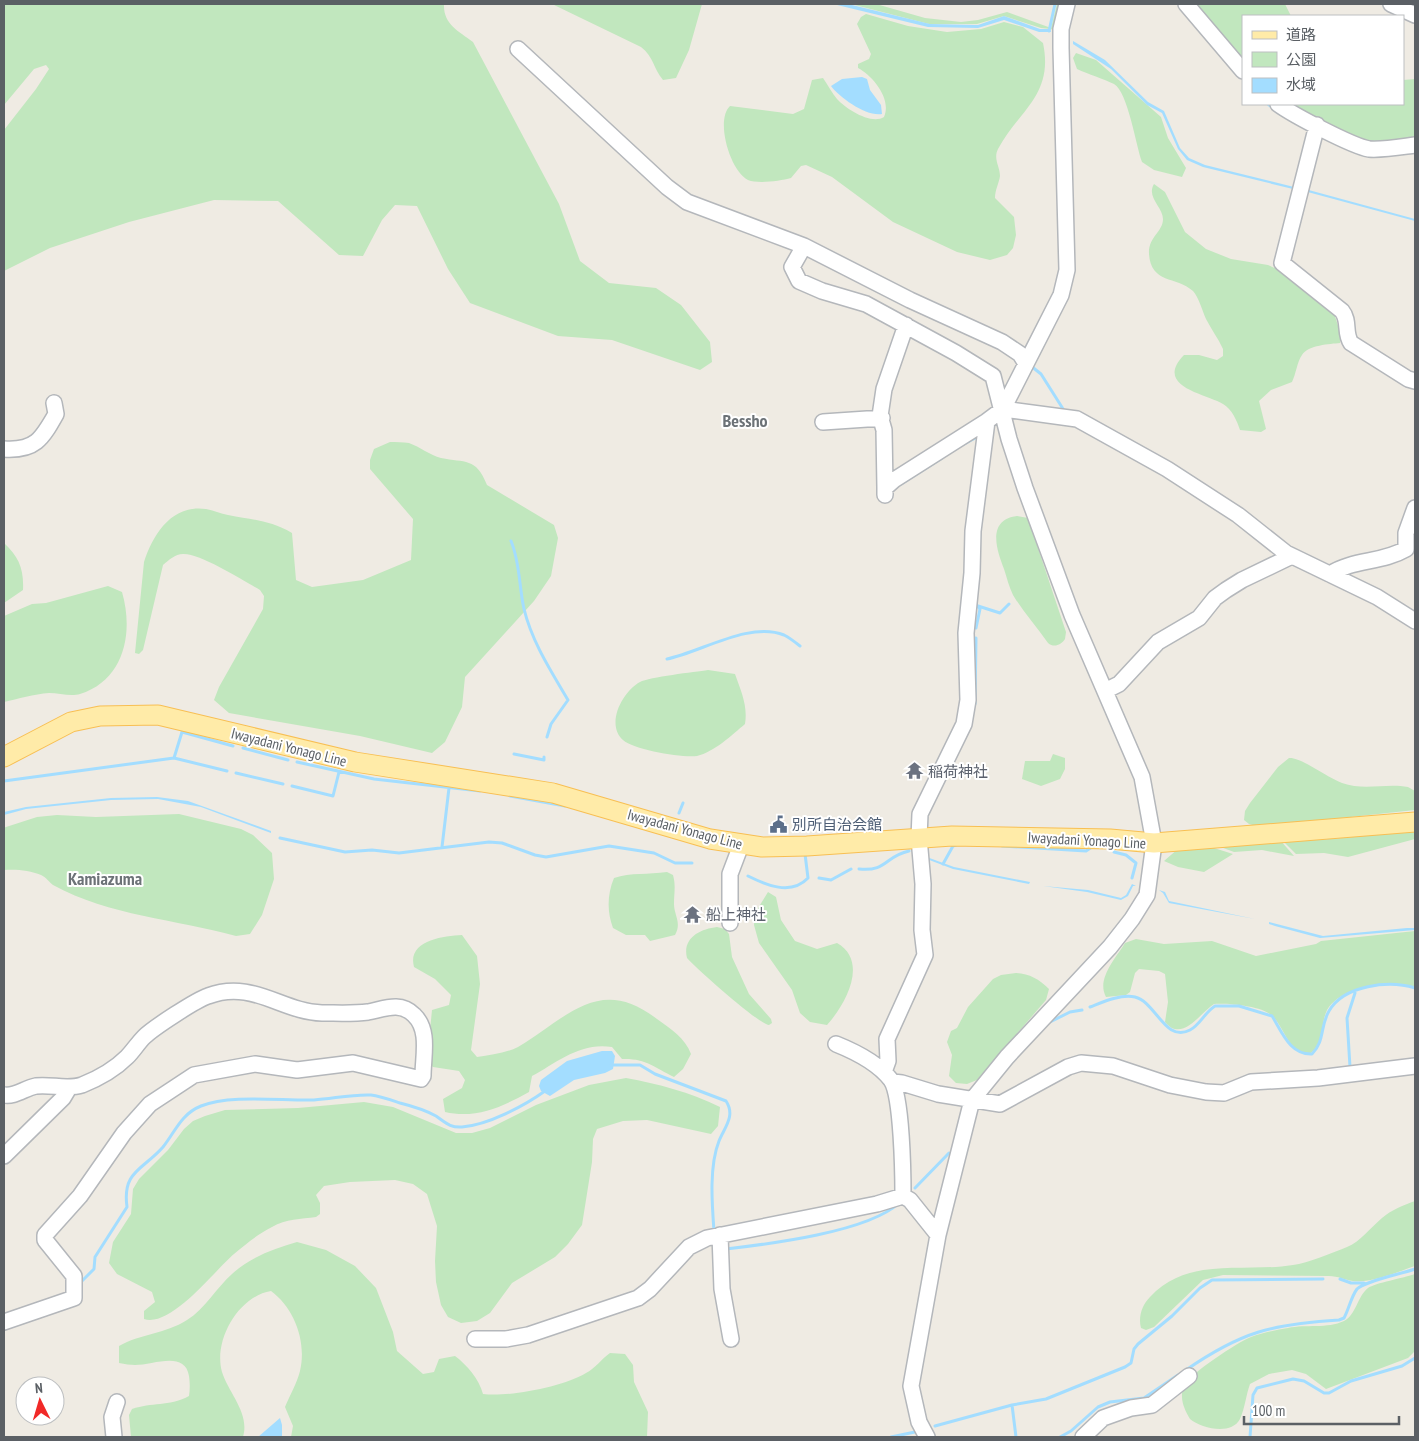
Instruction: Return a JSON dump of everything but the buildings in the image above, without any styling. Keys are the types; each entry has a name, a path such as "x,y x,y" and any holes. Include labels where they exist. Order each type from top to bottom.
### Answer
{"main road":[{"name":"Iwayadani Yonago Line","path":"4,757 71,722 100,716 158,715 355,762 553,793 710,839 762,847 962,836 1070,838 1154,844 1415,822"}],"street":[{"path":"906,326 884,389 880,416 884,430 885,492 1003,409 1024,362 1060,295 1067,270 1061,48 1062,29 1067,4"},
{"path":"1186,4 1242,70"},
{"path":"1391,4 1415,15"},
{"path":"518,50 566,92 646,169 679,196 705,209 804,246 910,300 1002,342 1020,354 1024,362"},
{"path":"1280,105 1367,148 1415,145"},
{"path":"1317,125 1282,263 1342,311 1346,319 1348,336 1351,343 1408,379 1415,381"},
{"path":"804,246 792,267 799,281 822,291 866,304 990,373 995,381 997,396 1003,409 1009,439 1025,488 1072,615 1142,778 1154,844 1147,895 1132,919 1110,947 1007,1056 972,1100 938,1235 911,1386 919,1422 927,1437"},
{"path":"4,449 24,448 37,442 45,434 56,414 54,404"},
{"path":"1003,409 1077,419 1167,469 1238,515 1286,553 1377,597 1415,621"},
{"path":"823,422 882,418"},
{"path":"903,1196 898,1112 888,1077 887,1038 925,956 922,930 923,884 919,838 920,814 964,724 968,700 966,633 972,573 973,531 988,421"},
{"path":"1330,574 1342,566 1390,557 1406,549 1406,533 1415,508"},
{"path":"1105,691 1119,684 1158,642 1200,618 1215,598 1226,590 1242,580 1292,556"},
{"path":"730,923 730,874 741,845"},
{"path":"4,1095 13,1095 36,1086 69,1088 81,1085 108,1071 127,1057 148,1033 202,998 220,992 265,995 308,1011 320,1013 368,1012 391,1006 403,1008 414,1014 424,1028 424,1076 421,1079 353,1063 296,1070 255,1064 194,1076 168,1091 150,1104 124,1133 80,1196 45,1235 46,1240 74,1276 74,1298 4,1322"},
{"path":"836,1044 856,1052 888,1077 902,1083 938,1094 1000,1104 1068,1067 1081,1063 1113,1066 1170,1085 1206,1092 1224,1093 1251,1082 1318,1078 1415,1066"},
{"path":"4,1156 63,1098 69,1088"},
{"path":"475,1339 506,1339 528,1335 638,1298 689,1247 697,1242 720,1236 877,1204 903,1196 910,1200 938,1235"},
{"path":"720,1236 722,1289 731,1339"},
{"path":"1083,1437 1103,1418 1131,1408 1152,1405 1189,1376"},
{"path":"114,1437 112,1417 118,1402"}],"green space":[{"path":"4,4 444,4 446,17 452,26 473,42 559,204 580,261 609,283 656,288 681,305 710,342 712,362 700,370 612,340 558,336 470,303 448,269 417,206 395,205 382,220 363,256 339,255 278,201 214,200 129,222 50,248 4,271 4,130 49,69 46,65 34,69 4,105"},
{"path":"552,4 702,4 689,50 676,78 663,80 649,55 641,47"},
{"path":"851,4 876,4 925,18 961,22 978,20 1007,12 1051,28 1057,4 1062,4 1056,33 1051,29 1041,28 1004,16 977,24 929,24"},
{"path":"1196,4 1285,4 1290,15 1242,15 1242,60"},
{"path":"866,14 908,26 947,32 981,29 1004,22 1023,27 1043,43 1044,76 1039,89 1006,135 997,153 996,159 1000,176 995,198 1014,217 1016,235 1013,248 1007,255 990,260 957,252 893,222 832,177 806,165 801,166 791,178 763,182 748,180 735,167 724,133 726,113 730,106 793,114 804,109 812,80 823,78 837,99 852,111 872,119 884,117 885,103 880,89 870,76 858,68 858,64 869,59 871,54 857,24 861,17"},
{"path":"1076,53 1096,60 1161,117 1168,138 1186,168 1182,177 1154,170 1142,162 1127,108 1119,89 1114,84 1077,69 1073,58"},
{"path":"1415,79 1415,140 1369,143 1290,105 1404,105 1404,80"},
{"path":"1154,184 1165,192 1185,232 1206,249 1231,259 1268,265 1279,270 1333,310 1341,335 1340,343 1309,349 1302,355 1292,382 1271,390 1259,401 1266,429 1261,432 1240,430 1234,416 1226,406 1195,393 1178,382 1175,375 1176,366 1184,355 1199,355 1217,360 1223,356 1223,349 1193,291 1186,286 1159,275 1151,264 1149,248 1161,228 1163,219 1153,198 1152,189"},
{"path":"390,442 409,443 437,457 463,461 474,465 483,476 487,485 554,525 558,538 551,576 534,601 465,677 462,707 445,742 432,753 360,736 229,713 214,700 219,687 263,609 264,596 260,590 222,568 200,558 180,554 163,565 143,650 139,654 135,653 144,562 159,532 174,516 183,511 194,509 209,510 268,523 292,533 296,580 312,587 363,580 411,560 413,519 370,469 370,460 374,449"},
{"path":"1017,516 1028,518 1066,632 1065,639 1057,645 1048,643 1013,595 999,554 996,537 997,530 1001,523"},
{"path":"4,543 17,558 21,570 23,590 4,603"},
{"path":"108,586 122,592 127,623 126,639 122,653 116,666 107,678 95,687 80,694 53,693 32,695 4,702 4,616 32,604 46,603"},
{"path":"708,670 735,674 745,705 745,724 723,743 697,756 681,756 637,747 623,740 618,733 616,717 622,700 634,686 653,678"},
{"path":"1053,754 1065,758 1065,769 1060,779 1041,786 1022,779 1025,761 1050,761"},
{"path":"1289,758 1307,764 1342,783 1350,785 1408,787 1415,791 1415,810 1259,827 1249,824 1244,820 1245,811 1278,767"},
{"path":"179,814 241,829 253,835 272,853 274,879 262,915 250,934 236,936 143,916 97,904 53,885 37,873 22,870 4,870 4,828 37,817 57,815 96,817"},
{"path":"1415,828 1415,839 1348,857 1324,853 1296,854 1282,840 1332,839"},
{"path":"1280,840 1294,856 1262,850 1234,852 1218,846"},
{"path":"1179,848 1214,848 1233,854 1204,872 1178,867 1164,861"},
{"path":"667,872 673,875 674,908 678,923 675,935 650,941 645,935 626,935 613,928 609,903 614,878 627,875"},
{"path":"768,892 776,897 781,920 795,941 817,949 837,943 847,951 852,960 853,971 847,995 827,1025 810,1022 800,1013 792,990 759,943 754,925 755,913"},
{"path":"717,927 725,929 729,934 732,957 749,994 771,1019 772,1023 769,1025 740,1006 687,958 687,945 690,940 699,932"},
{"path":"1415,931 1415,987 1380,984 1367,986 1343,995 1327,1010 1320,1038 1311,1053 1297,1050 1271,1015 1260,1009 1244,1006 1214,1004 1184,1028 1171,1028 1165,1022 1168,1002 1165,974 1159,971 1139,969 1135,973 1130,992 1126,995 1106,997 1104,990 1105,976 1112,962 1125,943 1136,939 1164,944 1212,941 1256,956 1316,944 1321,941"},
{"path":"462,935 477,956 480,984 471,1050 477,1057 493,1055 518,1047 584,1005 600,1000 618,1000 636,1006 672,1030 681,1039 691,1054 683,1069 674,1077 643,1062 622,1059 612,1047 590,1047 560,1059 532,1076 529,1092 499,1107 478,1113 456,1114 445,1112 443,1099 462,1088 465,1080 459,1071 433,1067 427,1061 432,1010 449,1005 451,995 435,979 414,967 413,958 416,951 428,942"},
{"path":"1016,973 1030,976 1045,985 1049,989 1046,1000 977,1080 967,1084 956,1083 949,1076 952,1055 947,1042 951,1031 957,1028 968,1007 993,979 1001,975"},
{"path":"626,1078 674,1089 720,1107 718,1126 711,1134 647,1120 623,1121 597,1129 593,1139 592,1162 582,1225 568,1244 555,1257 512,1283 490,1313 477,1321 461,1323 448,1317 441,1305 436,1282 437,1226 427,1194 413,1184 395,1180 350,1182 324,1186 316,1195 320,1203 320,1214 316,1217 283,1222 262,1233 234,1254 179,1307 167,1315 155,1319 144,1319 144,1311 155,1302 152,1292 117,1274 109,1263 113,1242 131,1214 133,1189 139,1179 168,1150 184,1129 193,1121 205,1116 225,1110 298,1108 364,1102 393,1107 456,1133 472,1133 490,1128 536,1105 589,1085"},
{"path":"1415,1201 1415,1266 1385,1277 1361,1281 1329,1276 1223,1275 1203,1280 1154,1327 1146,1330 1141,1328 1140,1315 1147,1300 1165,1284 1181,1276 1199,1271 1274,1267 1313,1260 1352,1245 1386,1215"},
{"path":"297,1242 326,1250 355,1266 376,1288 393,1332 397,1351 423,1374 434,1372 439,1359 455,1356 472,1373 479,1383 483,1394 507,1394 536,1390 564,1383 590,1371 610,1353 625,1354 633,1365 634,1382 648,1412 647,1437 291,1437 293,1426 285,1407 300,1371 302,1348 297,1326 292,1316 286,1306 271,1291 259,1295 239,1310 231,1321 221,1347 220,1360 222,1372 244,1420 243,1437 131,1437 129,1415 132,1409 174,1402 189,1396 189,1376 186,1368 181,1363 175,1361 135,1365 119,1363 119,1346 179,1325 200,1310 226,1279 246,1263 280,1247"},
{"path":"1415,1274 1415,1347 1414,1352 1408,1358 1326,1389 1306,1374 1292,1370 1269,1374 1250,1384 1242,1415 1236,1424 1223,1429 1216,1429 1201,1425 1190,1419 1183,1403 1184,1386 1195,1374 1225,1352 1251,1337 1264,1333 1295,1327 1331,1325 1344,1321 1351,1315 1361,1296 1368,1288"}],"water":[{"path":"833,4 848,4 930,24 978,25 1004,16 1040,29 1050,29 1051,32 1039,32 1004,20 978,28 928,27"},
{"path":"1073,41 1105,60 1148,102 1164,111 1180,148 1189,158 1205,165 1294,187 1293,189 1203,167 1187,160 1178,149 1162,113 1147,105 1111,69 1073,44"},
{"path":"862,77 867,79 870,90 881,105 882,114 869,113 854,106 831,86 842,79"},
{"path":"1305,189 1415,219 1415,221 1304,191"},
{"path":"157,797 188,801 271,831 271,833 201,807 158,799 111,800 26,809 4,815 4,812 26,807 111,798"},
{"path":"924,856 954,867 1030,882 1029,884 953,869 924,858"},
{"path":"1132,884 1136,886 1133,886 1128,896 1121,900 1087,892 1043,886 1088,890 1121,898 1126,895"},
{"path":"1159,890 1165,892 1169,901 1255,919 1169,903"},
{"path":"1269,922 1323,936 1407,928 1415,928 1415,930 1320,938 1275,926 1269,924"},
{"path":"602,1051 612,1051 615,1056 613,1069 605,1073 574,1080 550,1096 541,1091 539,1086 541,1080 567,1061"},
{"path":"280,1418 282,1437 258,1437"}],"waterway":[{"path":"1049,31 1055,4"},
{"path":"1269,105 1274,109"},
{"path":"1031,366 1041,374 1065,412"},
{"path":"964,444 977,437"},
{"path":"901,484 942,458"},
{"path":"511,541 518,566 522,601 527,621 543,656 568,700 551,724 547,737"},
{"path":"975,603 980,609 976,628"},
{"path":"978,606 1000,613 1009,604"},
{"path":"667,659 726,639 756,632 771,632 784,635 800,646"},
{"path":"975,704 976,638"},
{"path":"174,758 182,732 233,746"},
{"path":"243,748 288,760"},
{"path":"514,754 544,760 544,757"},
{"path":"4,781 174,758 227,771"},
{"path":"297,762 374,779 480,791 481,789"},
{"path":"292,786 333,796 339,772"},
{"path":"236,773 283,784"},
{"path":"442,847 449,788"},
{"path":"510,796 565,806"},
{"path":"679,813 683,803"},
{"path":"280,838 345,852 372,850 399,853 489,842 502,843 546,857 609,846 654,853 675,863 692,863"},
{"path":"943,864 953,846 956,845"},
{"path":"1002,846 1086,851 1092,847"},
{"path":"859,869 881,866 895,856 909,851"},
{"path":"1114,852 1126,855 1136,863 1132,878"},
{"path":"748,876 778,887 794,887 808,878 805,854"},
{"path":"819,878 831,880 851,869"},
{"path":"1090,1007 1118,998 1135,997 1149,1006 1167,1027 1181,1033 1194,1028 1215,1006 1239,1006 1272,1016 1292,1047 1298,1051 1312,1054 1321,1039 1324,1022 1329,1011 1345,995 1356,990 1380,985 1415,988"},
{"path":"1353,1067 1350,1067 1347,1018 1355,993"},
{"path":"1046,1024 1070,1012 1082,1010"},
{"path":"611,1065 640,1065 655,1074 726,1101 730,1112 716,1151 712,1173 714,1231"},
{"path":"80,1283 94,1269 95,1257 127,1207 126,1195 131,1178 156,1155 183,1119 194,1109 201,1106 213,1102 241,1099 314,1100 371,1095 418,1108 436,1116 451,1126 462,1127 494,1119 527,1103 545,1091"},
{"path":"915,1188 949,1153"},
{"path":"726,1249 791,1240 842,1229 865,1222 899,1203"},
{"path":"1186,1370 1224,1347 1258,1332 1295,1324 1344,1318 1355,1292 1361,1286 1375,1280 1415,1269"},
{"path":"935,1426 1012,1405 1046,1399 1125,1367 1131,1363 1134,1349 1138,1344 1172,1316 1200,1288 1212,1280 1323,1279"},
{"path":"1340,1279 1351,1283 1364,1283"},
{"path":"1250,1437 1253,1395 1257,1388 1293,1379 1304,1381 1324,1393 1329,1393 1351,1381 1402,1366 1415,1358"},
{"path":"1060,1437 1071,1431 1098,1407 1110,1402 1144,1398 1178,1375"},
{"path":"1012,1405 1016,1437"},
{"path":"891,1437 915,1432"}],"place":[{"name":"稲荷神社","path":"914,771"},
{"name":"別所自治会館","path":"778,824"},
{"name":"船上神社","path":"692,914"}],"district":[{"name":"Bessho","path":"745,420"},
{"name":"Kamiazuma","path":"105,878"}]}
